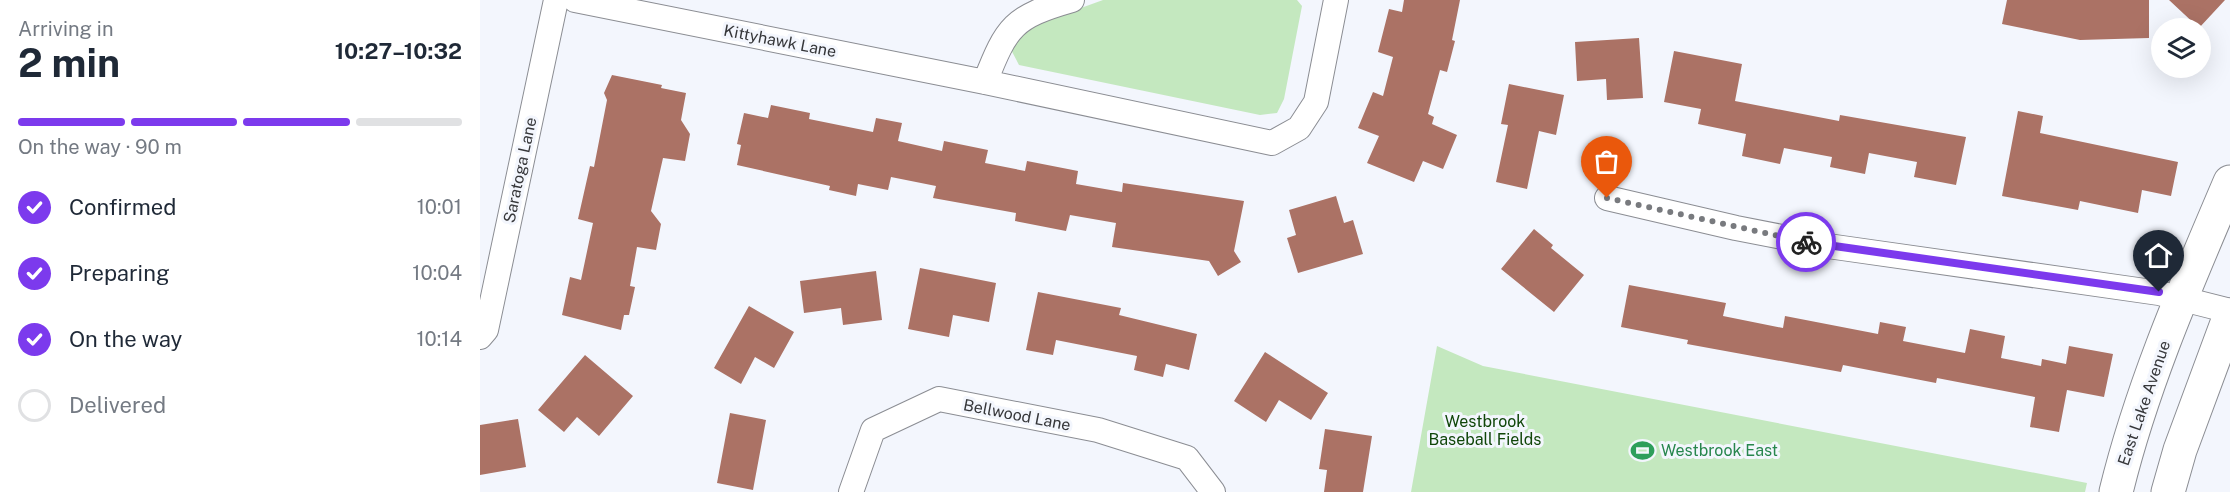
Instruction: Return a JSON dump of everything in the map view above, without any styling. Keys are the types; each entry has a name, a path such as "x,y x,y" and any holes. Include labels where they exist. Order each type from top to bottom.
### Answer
{"main road":[{"name":"East Lake Avenue","path":"2116,492 2127,449 2182,297 2230,182"},
{"path":"2168,492 2180,450 2230,313"}],"street":[{"name":"Saratoga Lane","path":"480,337 486,330 556,0"},
{"name":"Kittyhawk Lane","path":"575,0 985,82 1272,143 1299,128 1316,102 1336,0"},
{"path":"985,82 1000,44 1015,26 1036,10 1072,0"},
{"path":"1607,198 1736,228 1828,246 2182,297 2230,313"},
{"name":"Bellwood Lane","path":"851,492 873,430 939,399 1098,430 1187,458 1213,492"}],"green space":[{"path":"1103,0 1297,0 1302,6 1284,99 1277,113 1260,115 1019,65 1008,44 1023,29"},
{"name":"Westbrook Baseball Fields","path":"1437,346 1483,366 2087,483 2085,492 1411,492"}],"building":[{"path":"1404,0 1460,0 1452,40 1455,41 1447,72 1440,70 1428,114 1434,117 1432,124 1457,135 1443,169 1423,161 1414,182 1367,163 1379,136 1358,128 1373,92 1383,96 1393,57 1378,52 1389,9 1402,12"},
{"path":"2007,0 2149,0 2149,38 2080,40 2002,24"},
{"path":"2169,0 2225,0 2208,18 2188,18"},
{"path":"1639,38 1643,98 1607,100 1606,79 1577,81 1575,42"},
{"path":"1674,51 1742,64 1735,101 1839,121 1840,115 1966,137 1956,185 1914,177 1917,162 1869,153 1865,174 1830,167 1832,157 1784,148 1780,164 1742,156 1746,134 1698,124 1701,109 1664,102"},
{"path":"612,75 662,85 661,88 686,93 681,120 690,134 685,161 663,158 651,211 661,224 656,250 637,247 630,286 635,287 629,315 624,315 621,330 562,315 570,277 581,280 593,223 578,219 590,166 594,167 607,100 604,93"},
{"path":"1509,84 1564,95 1556,135 1539,131 1527,189 1496,182 1508,125 1501,124"},
{"path":"771,105 810,113 809,119 873,132 876,118 902,123 898,141 942,151 944,141 988,150 985,163 1025,171 1027,161 1078,171 1076,184 1122,192 1123,183 1244,201 1234,251 1241,262 1218,276 1209,261 1112,247 1116,223 1070,215 1066,231 1015,221 1016,213 933,198 936,186 891,177 888,190 858,184 856,196 829,190 830,186 737,165 741,145 737,144 744,113 768,118"},
{"path":"2018,111 2043,116 2040,133 2178,162 2171,196 2142,190 2138,213 2080,201 2078,210 2002,196"},
{"path":"1336,196 1344,223 1353,220 1363,254 1298,273 1287,238 1296,235 1289,210"},
{"path":"1534,229 1553,245 1551,248 1584,275 1554,312 1501,269"},
{"path":"920,268 996,283 989,322 953,315 949,337 908,329"},
{"path":"876,271 882,320 843,325 841,308 804,313 800,281"},
{"path":"1629,285 1726,303 1723,316 1783,328 1785,316 1878,334 1880,322 1906,327 1903,341 1965,353 1970,329 2005,336 2001,358 2041,366 2042,359 2066,364 2069,346 2113,354 2104,397 2067,390 2059,432 2030,427 2035,397 1937,378 1936,383 1843,365 1841,372 1687,344 1688,340 1621,327"},
{"path":"1038,292 1121,308 1119,315 1197,334 1189,370 1166,364 1163,377 1134,370 1137,356 1056,340 1053,355 1026,350"},
{"path":"749,306 794,332 774,368 755,357 741,384 714,368"},
{"path":"1265,352 1328,393 1311,420 1279,400 1266,422 1234,401"},
{"path":"585,355 633,396 599,436 577,417 564,432 538,410"},
{"path":"730,413 766,420 753,490 717,483"},
{"path":"518,419 526,467 480,475 480,425"},
{"path":"1325,429 1372,436 1363,492 1324,492 1327,470 1319,469"}],"way so far":[{"path":"1607,198 1806,242"}],"place":[{"name":"Westbrook East","path":"1643,450"}],"route":[{"path":"1806,242 2159,292"}]}
